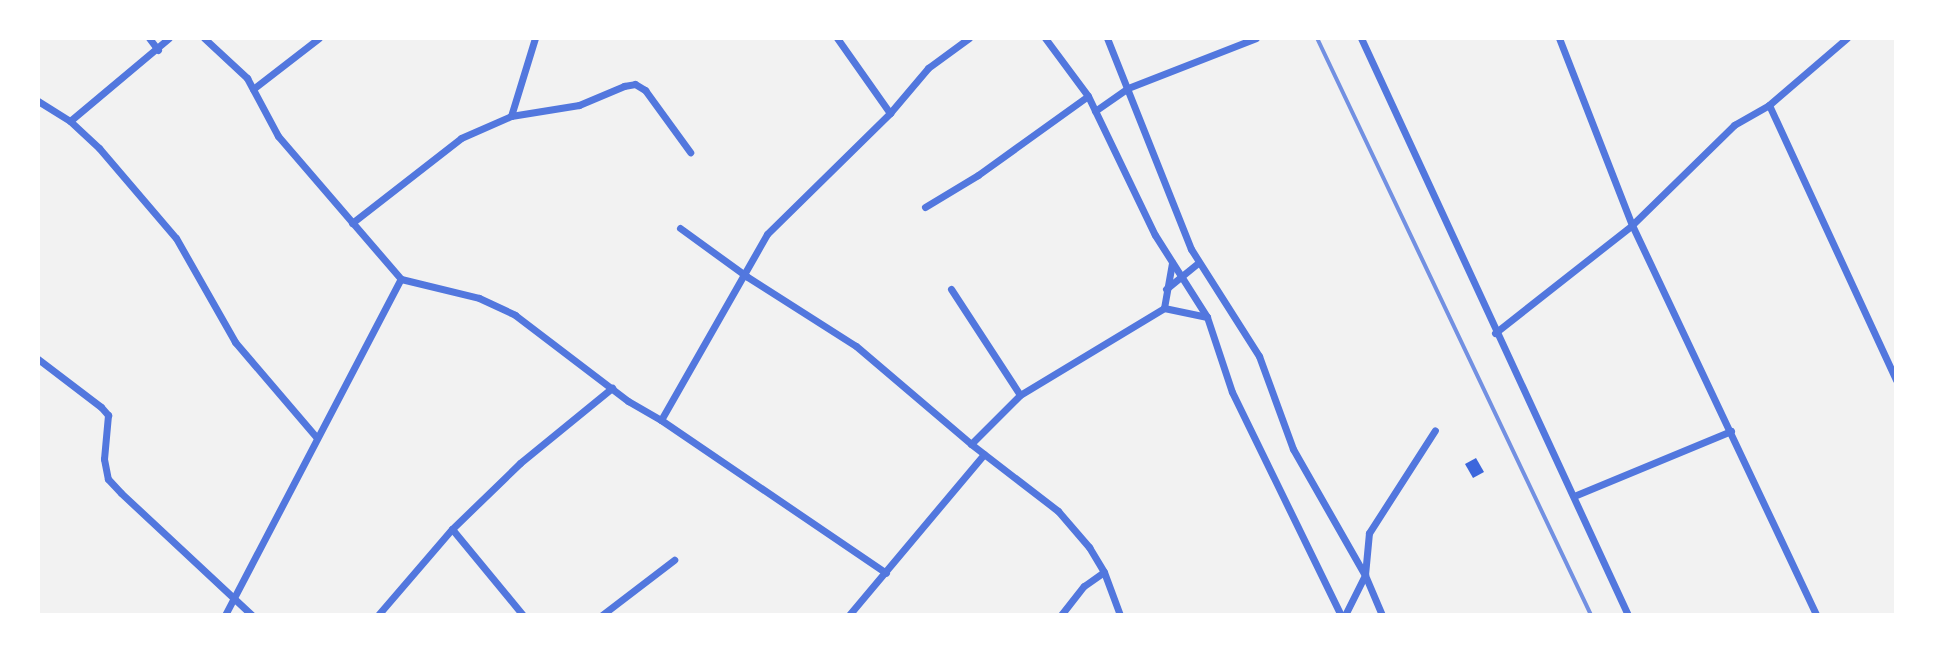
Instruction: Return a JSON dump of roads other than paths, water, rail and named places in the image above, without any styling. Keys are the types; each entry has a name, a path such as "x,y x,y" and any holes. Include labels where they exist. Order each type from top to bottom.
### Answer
{"street":[{"path":"149,38 158,50"},
{"path":"70,121 169,38"},
{"path":"204,38 247,78 278,136 401,279 479,298 515,315 612,388 886,573"},
{"path":"253,89 319,38"},
{"path":"511,116 535,38"},
{"path":"837,38 890,113"},
{"path":"661,420 746,276 757,247 767,234 890,113 928,68 969,38"},
{"path":"1045,38 1088,96 1172,263 1207,317 1232,392 1343,615"},
{"path":"1107,38 1198,263 1259,356 1293,449 1365,575 1382,615"},
{"path":"1095,111 1128,88 1256,38"},
{"path":"1361,38 1628,615"},
{"path":"1559,38 1632,225 1816,615"},
{"path":"1495,333 1632,225 1734,125 1769,105 1847,38"},
{"path":"352,223 461,138 511,116 579,105 635,84 645,90 690,152"},
{"path":"925,207 978,175 1088,96"},
{"path":"38,101 70,121 99,148 176,238 235,342 317,438"},
{"path":"1769,105 1896,380"},
{"path":"680,228 746,276 856,346 971,444 1058,511 1089,547 1104,572 1120,615"},
{"path":"1164,308 1172,263"},
{"path":"1165,291 1198,263"},
{"path":"225,615 401,279"},
{"path":"951,289 1020,395"},
{"path":"971,444 1020,395 1164,308 1207,317"},
{"path":"38,359 108,415 104,459 108,479 252,615"},
{"path":"378,615 452,529 520,463 612,388"},
{"path":"1343,615 1365,575 1369,533 1435,430"},
{"path":"1574,496 1731,431"},
{"path":"849,615 984,454"},
{"path":"452,529 523,615"},
{"path":"602,615 674,560"},
{"path":"1061,615 1084,586 1104,572"}],"railway":[{"path":"1317,38 1591,615"}]}
